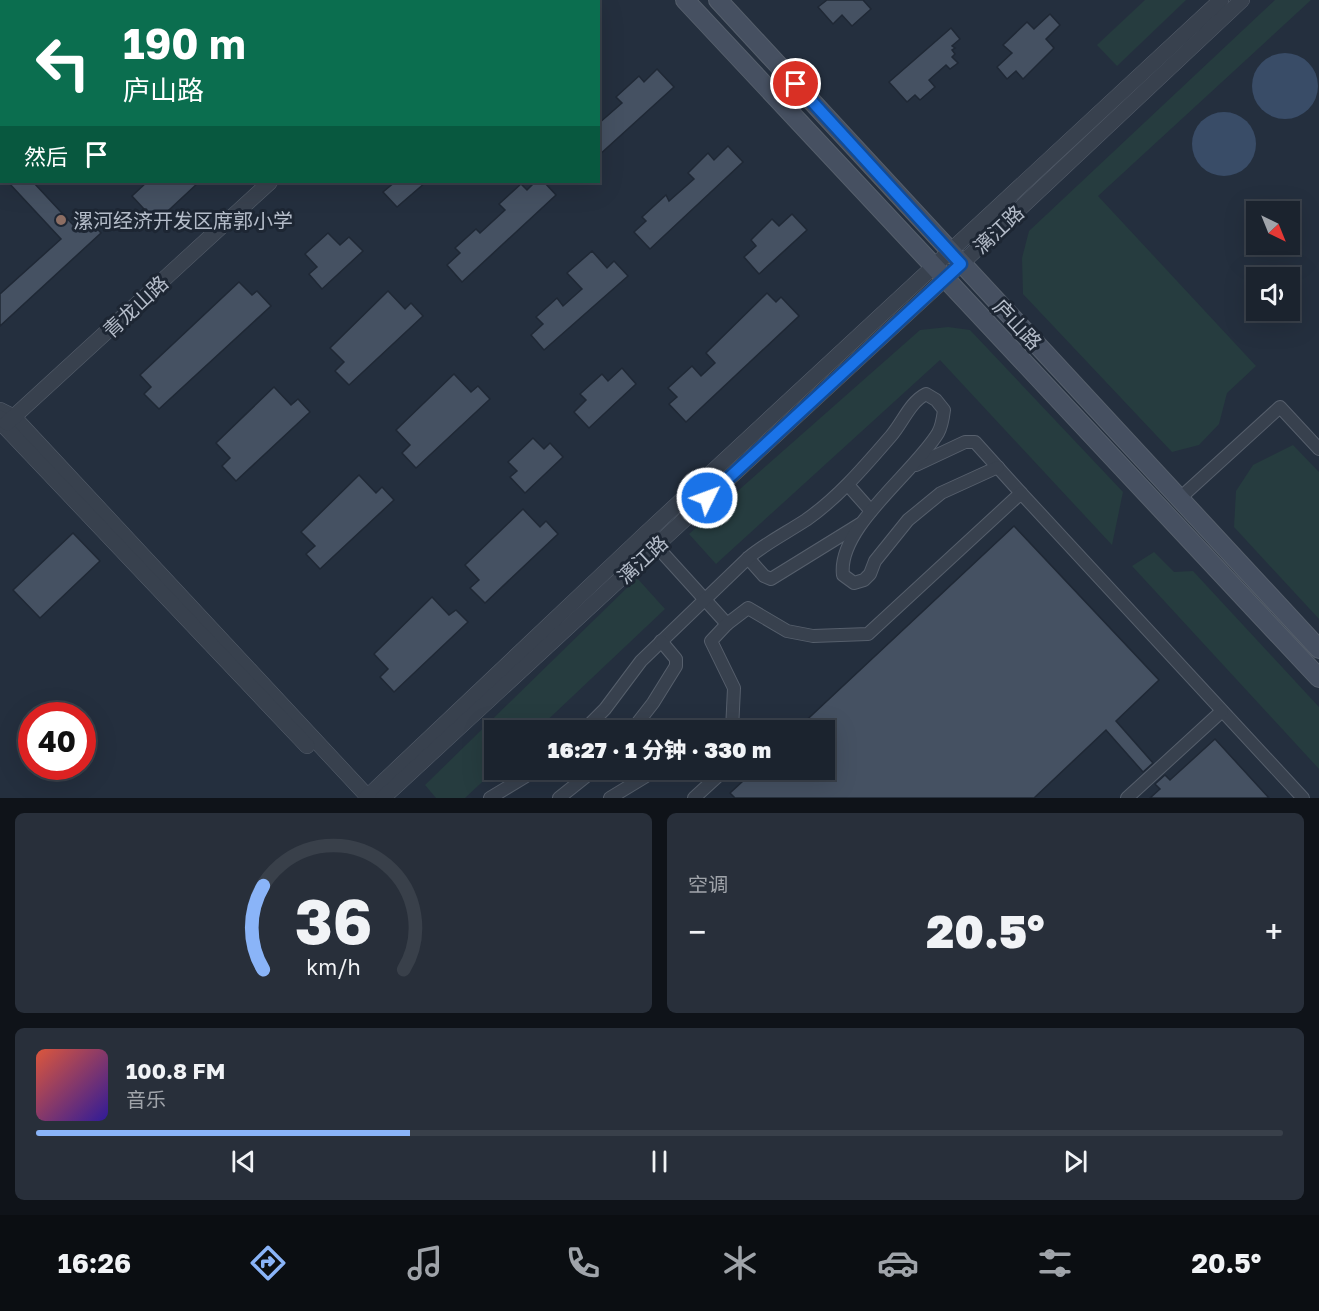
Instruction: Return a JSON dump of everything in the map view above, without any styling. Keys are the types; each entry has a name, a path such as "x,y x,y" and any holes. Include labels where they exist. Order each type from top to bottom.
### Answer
{"main road":[{"name":"庐山路","path":"685,0 1319,678"},
{"name":"庐山路","path":"718,0 1319,649"},
{"path":"1165,513 1179,500"}],"street":[{"name":"漓江路","path":"956,258 1221,0"},
{"name":"漓江路","path":"368,798 940,272 1242,0"},
{"name":"青龙山路","path":"4,420 269,183"},
{"path":"594,720 641,661 748,558 806,519 848,485 894,432 918,399 927,394 944,410 940,431 861,524 843,556 843,575 854,583 864,580 870,574 875,561 908,520 941,493 998,467"},
{"path":"1179,500 1280,407 1319,449"},
{"path":"4,420 368,798"},
{"path":"932,441 942,452"},
{"path":"910,469 965,442 975,442 1303,798"},
{"path":"848,485 871,511"},
{"path":"732,720 734,687 711,641 727,624 748,608 787,631 813,636 868,634 1021,493"},
{"path":"748,558 764,576 771,579 861,524"},
{"path":"651,540 727,624"},
{"path":"832,543 843,556"},
{"path":"643,720 676,666 676,659 661,641"},
{"path":"1127,798 1222,711"},
{"path":"490,798 520,780"},
{"path":"560,798 582,780"},
{"path":"610,798 640,780"},
{"path":"696,797 714,780"}],"green space":[{"path":"1145,0 1186,0 1117,66 1097,45"},
{"path":"1275,0 1311,0 1098,196 1256,366 1227,393 1219,424 1199,445 1172,452 1023,294 1022,258 1029,231"},
{"path":"948,327 970,330 1123,492 1112,545 940,360 716,564 689,534 920,330"},
{"path":"1293,445 1319,472 1319,619 1234,527 1236,491 1253,465"},
{"path":"1154,552 1174,572 1193,571 1319,707 1319,769 1132,566"},
{"path":"637,578 665,609 548,720 492,720"},
{"path":"484,727 484,780 465,798 436,798 425,785"}],"water":[{"path":"1285,53 1298,55 1308,63 1316,73 1318,86 1316,99 1308,109 1298,117 1285,119 1272,117 1262,109 1254,99 1252,86 1254,73 1262,63 1272,55"},
{"path":"1224,112 1236,114 1247,121 1254,132 1256,144 1254,156 1247,167 1236,174 1224,176 1212,174 1201,167 1194,156 1192,144 1194,132 1201,121 1212,114"}],"building":[{"path":"827,0 863,0 871,9 852,26 842,15 833,24 818,7"},
{"path":"1050,14 1060,25 1046,39 1054,48 1023,79 1016,71 1007,79 997,67 1012,53 1003,45 1027,22 1034,29"},
{"path":"951,28 960,39 952,46 955,48 952,50 955,54 952,57 958,63 950,69 946,65 929,80 935,87 920,100 915,95 907,102 889,82"},
{"path":"657,69 674,87 600,154 600,122 622,103 616,97 639,76 644,82"},
{"path":"728,146 743,162 650,249 634,232 646,221 642,217 666,195 669,201 694,179 688,173 708,153 714,160"},
{"path":"9,183 34,183 74,226 86,216 101,233 0,326 0,294 61,239"},
{"path":"146,183 198,183 156,222 132,196"},
{"path":"394,183 425,183 397,207 383,192"},
{"path":"534,183 545,183 556,195 462,282 447,265 460,253 455,248 476,229 480,233 505,210 499,204 521,184 527,190"},
{"path":"792,214 807,230 759,274 744,257 756,246 751,240 772,219 779,226"},
{"path":"328,233 340,245 349,237 363,251 322,289 309,274 317,267 305,254"},
{"path":"592,251 607,268 614,261 628,276 544,350 531,335 543,324 536,317 557,298 563,306 582,289 567,273"},
{"path":"239,282 252,295 257,291 271,306 159,409 144,394 151,387 140,375"},
{"path":"388,291 405,309 411,303 423,316 349,385 335,371 344,362 330,348"},
{"path":"767,293 776,302 781,297 799,316 686,422 669,404 677,397 668,388 692,366 701,376 715,363 706,353"},
{"path":"622,368 636,384 589,428 574,412 586,400 580,394 602,374 608,381"},
{"path":"454,374 471,392 478,386 490,399 416,468 402,453 410,445 396,430"},
{"path":"274,387 291,405 298,399 310,412 236,481 222,466 230,458 216,443"},
{"path":"533,438 544,449 550,443 563,457 525,493 510,477 517,471 508,462"},
{"path":"359,475 376,493 382,487 394,500 320,569 306,554 315,546 301,532"},
{"path":"523,509 540,527 546,521 558,534 485,603 470,588 479,580 465,565"},
{"path":"1014,526 1159,680 1116,721 1153,763 1143,772 1106,730 1034,798 735,798 730,793 744,780 835,780 835,720 807,720"},
{"path":"73,533 100,561 40,618 13,590"},
{"path":"432,597 449,615 456,610 468,622 394,692 380,677 388,669 374,654"},
{"path":"1215,739 1269,798 1150,798 1160,789 1155,784 1165,775 1170,780"}],"place":[{"name":"漯河经济开发区席郭小学","path":"61,220"}],"route":[{"path":"707,498 961,264 796,84"}]}
